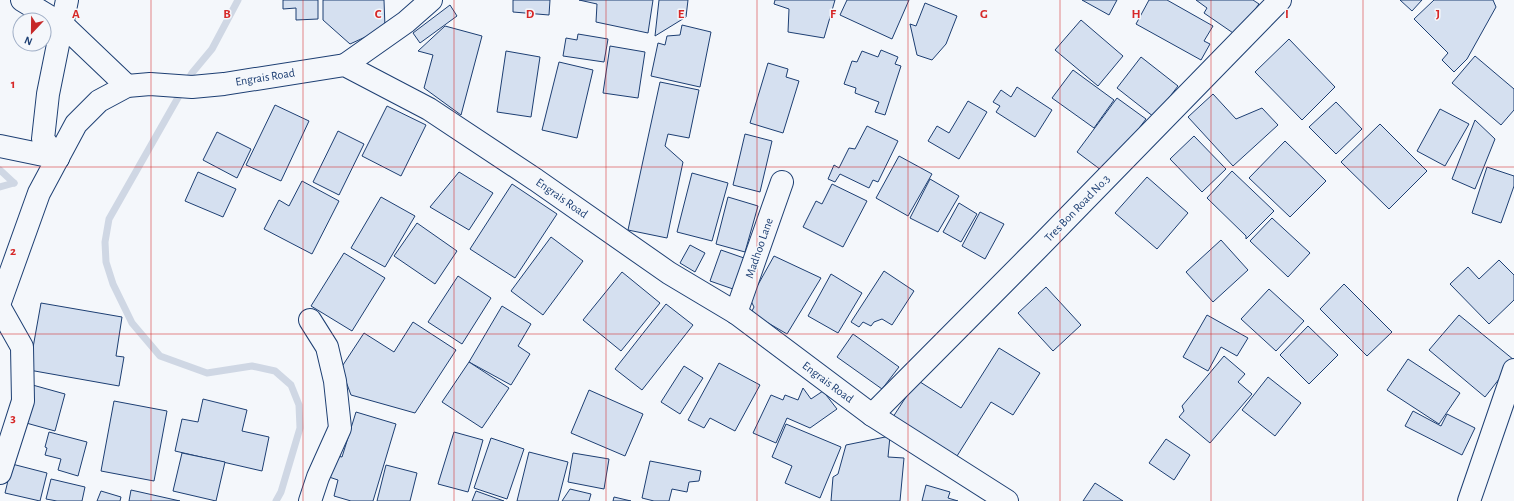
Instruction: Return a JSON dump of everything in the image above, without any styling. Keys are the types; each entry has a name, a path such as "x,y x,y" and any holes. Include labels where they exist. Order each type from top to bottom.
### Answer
{"street":[{"path":"22,0 63,25 126,86"},
{"path":"58,158 43,139 48,94 67,0"},
{"path":"345,65 406,22 431,0"},
{"name":"Tres Bon Road No.3","path":"872,415 1039,247 1280,0"},
{"name":"Engrais Road","path":"0,302 39,193 76,124 99,101 126,86 150,84 192,87 224,84 345,65 429,109 536,180 669,274 736,313 872,415 1007,501"},
{"path":"0,146 58,158"},
{"name":"Madhoo Lane","path":"736,313 782,182"},
{"path":"0,308 22,347 23,401 0,473"},
{"path":"310,320 327,347 335,381 340,428 318,477 310,501"},
{"path":"1469,501 1514,370"}],"building":[{"path":"283,0 318,0 318,19 296,20 296,8 283,9"},
{"path":"323,0 384,0 385,28 350,44 323,20"},
{"path":"513,0 550,0 549,15 513,12"},
{"path":"579,0 653,0 648,33 596,22 597,4"},
{"path":"659,0 688,0 686,17 655,36"},
{"path":"775,0 835,0 824,38 788,32 789,9 774,4"},
{"path":"847,0 909,0 892,39 840,15"},
{"path":"1082,0 1117,0 1109,15"},
{"path":"1149,0 1167,0 1213,26 1204,41 1210,44 1201,60 1136,24"},
{"path":"1196,0 1253,0 1259,4 1236,35 1204,13 1207,8"},
{"path":"1400,0 1422,0 1412,11"},
{"path":"1434,0 1493,0 1496,7 1467,59 1454,72 1442,60 1448,53 1414,19"},
{"path":"925,3 957,16 946,44 932,60 917,55 910,24 916,26"},
{"path":"450,5 457,16 420,43 413,33"},
{"path":"1081,20 1123,56 1098,86 1055,50"},
{"path":"682,25 711,32 700,87 651,76 658,43 665,45 667,36 680,35"},
{"path":"445,26 482,36 461,115 424,88 433,55 418,51"},
{"path":"578,34 608,39 604,62 563,56 566,38 577,40"},
{"path":"1289,39 1335,87 1302,120 1255,72"},
{"path":"610,46 645,52 638,98 603,93"},
{"path":"881,50 898,57 895,64 901,66 885,115 875,112 879,102 855,93 856,88 844,84 852,61 857,62 862,51 878,57"},
{"path":"506,51 540,57 531,117 497,112"},
{"path":"1475,56 1514,89 1514,110 1501,125 1452,83"},
{"path":"1141,57 1178,86 1154,117 1117,88"},
{"path":"559,62 593,70 577,138 542,130"},
{"path":"768,63 788,69 786,77 799,81 783,133 750,123"},
{"path":"1073,70 1114,100 1094,128 1052,98"},
{"path":"660,82 699,90 689,138 668,134 665,146 683,162 667,238 628,230"},
{"path":"1017,87 1052,110 1035,137 996,112 1000,106 993,102 1001,90 1011,97"},
{"path":"1213,94 1236,119 1262,108 1278,125 1233,166 1188,117"},
{"path":"1117,98 1146,119 1105,173 1077,152"},
{"path":"968,101 987,112 959,159 928,141 937,126 949,133"},
{"path":"1336,102 1362,129 1336,154 1309,127"},
{"path":"275,105 309,121 281,181 246,165"},
{"path":"387,106 426,125 401,176 362,156"},
{"path":"1440,109 1469,124 1445,166 1417,151"},
{"path":"1475,120 1495,139 1475,189 1452,179"},
{"path":"1380,124 1427,171 1389,209 1341,162"},
{"path":"867,126 898,141 878,182 873,180 869,188 840,174 835,182 828,179 834,165 839,168 849,148 855,149"},
{"path":"338,131 364,144 339,195 313,182"},
{"path":"217,132 251,149 237,178 203,160"},
{"path":"745,134 772,141 760,192 733,185"},
{"path":"1194,136 1226,169 1202,192 1170,159"},
{"path":"1285,141 1326,181 1290,217 1249,178"},
{"path":"899,156 932,174 908,216 876,198"},
{"path":"1487,167 1514,176 1514,186 1501,223 1472,213"},
{"path":"1232,171 1274,211 1246,239 1246,236 1207,198"},
{"path":"198,172 236,189 223,217 185,201"},
{"path":"459,172 493,193 469,230 430,207"},
{"path":"692,173 728,183 712,241 677,232"},
{"path":"1147,177 1188,213 1157,249 1115,213"},
{"path":"930,179 959,196 938,232 910,218"},
{"path":"302,181 339,201 312,254 264,229 279,200 289,206"},
{"path":"512,184 557,214 515,278 470,249"},
{"path":"832,184 867,201 843,247 803,227 816,201 822,204"},
{"path":"381,197 415,216 385,267 351,248"},
{"path":"728,197 758,206 745,252 716,244"},
{"path":"959,203 977,214 961,242 943,232"},
{"path":"980,212 1004,224 985,259 962,246"},
{"path":"1272,218 1310,253 1288,277 1250,241"},
{"path":"417,223 457,251 435,284 394,256"},
{"path":"551,237 583,261 543,315 511,291"},
{"path":"1221,240 1248,270 1213,302 1186,272"},
{"path":"690,245 705,253 695,272 680,263"},
{"path":"721,250 744,258 733,289 710,281"},
{"path":"344,253 385,278 352,331 311,306"},
{"path":"774,256 821,278 787,334 751,313 754,307 750,299"},
{"path":"1499,260 1514,275 1514,300 1489,324 1450,284 1468,267 1479,279"},
{"path":"884,271 914,291 892,325 882,319 874,322 871,326 863,322 859,327 851,322"},
{"path":"622,272 660,303 621,351 583,320"},
{"path":"831,274 862,293 838,333 808,316"},
{"path":"458,276 491,298 462,344 428,322"},
{"path":"1344,284 1392,332 1367,356 1320,309"},
{"path":"1046,287 1081,325 1053,351 1018,313"},
{"path":"1269,289 1304,321 1276,351 1241,319"},
{"path":"41,303 122,317 116,356 124,357 119,386 29,370"},
{"path":"666,304 693,325 642,390 615,369"},
{"path":"502,306 531,324 518,346 530,354 511,385 469,362"},
{"path":"1207,315 1248,338 1237,356 1221,347 1208,371 1183,357"},
{"path":"1459,315 1514,360 1485,397 1429,350"},
{"path":"413,322 456,350 415,413 351,395 341,368 364,333 394,352"},
{"path":"1308,326 1338,355 1309,384 1280,355"},
{"path":"853,334 899,367 882,389 837,357"},
{"path":"999,348 1040,373 1013,415 991,402 957,456 893,417 917,380 961,408"},
{"path":"1224,356 1245,374 1238,382 1252,394 1210,443 1179,417 1184,411 1182,406"},
{"path":"1408,359 1460,393 1439,424 1387,390"},
{"path":"469,362 509,388 482,428 442,402"},
{"path":"719,363 760,385 735,431 710,418 704,428 688,420"},
{"path":"684,366 703,378 680,414 661,402"},
{"path":"1268,377 1301,403 1275,436 1242,410"},
{"path":"29,384 65,394 55,431 19,421"},
{"path":"803,388 811,399 823,391 837,409 810,428 787,418 776,443 753,433 771,395 783,400 785,395 798,400"},
{"path":"589,390 643,414 625,456 571,433"},
{"path":"203,399 247,410 242,431 269,437 262,471 175,451 182,419 198,422"},
{"path":"114,401 167,411 154,481 101,471"},
{"path":"1413,411 1441,426 1447,414 1475,428 1462,455 1405,426"},
{"path":"356,412 396,424 373,501 351,501 334,496 338,480 326,476 333,455 342,457"},
{"path":"786,424 841,447 820,498 785,483 792,466 772,457"},
{"path":"49,432 87,442 78,476 58,470 61,459 45,455 47,448 45,447"},
{"path":"454,432 483,440 468,492 438,484"},
{"path":"890,436 888,457 904,458 900,501 831,501 833,477 838,474 846,445"},
{"path":"491,438 524,449 507,499 474,488"},
{"path":"1166,439 1190,455 1174,480 1149,463"},
{"path":"529,452 568,462 558,501 517,501"},
{"path":"182,453 225,462 216,501 173,491"},
{"path":"573,453 609,459 604,489 568,482"},
{"path":"650,461 701,471 699,481 689,482 687,492 672,489 669,501 654,501 642,498"},
{"path":"12,464 47,473 40,501 5,493"},
{"path":"386,465 417,473 410,501 377,501"},
{"path":"51,479 85,487 82,501 57,501 46,499"},
{"path":"1095,483 1123,501 1083,501"},
{"path":"926,485 950,492 948,498 958,501 922,501"},
{"path":"570,489 591,494 589,501 562,501"},
{"path":"131,490 180,501 129,501"},
{"path":"101,491 121,497 120,501 97,501"},
{"path":"476,491 504,501 472,501"},
{"path":"614,497 631,501 613,501"}],"waterway":[{"path":"238,0 212,49 192,73 109,219 105,242 106,262 113,284 132,323 160,356 207,373 252,366 275,371 291,385 299,405 300,428 281,492 276,501"},
{"path":"0,170 14,183"},
{"path":"0,187 14,183"}]}
